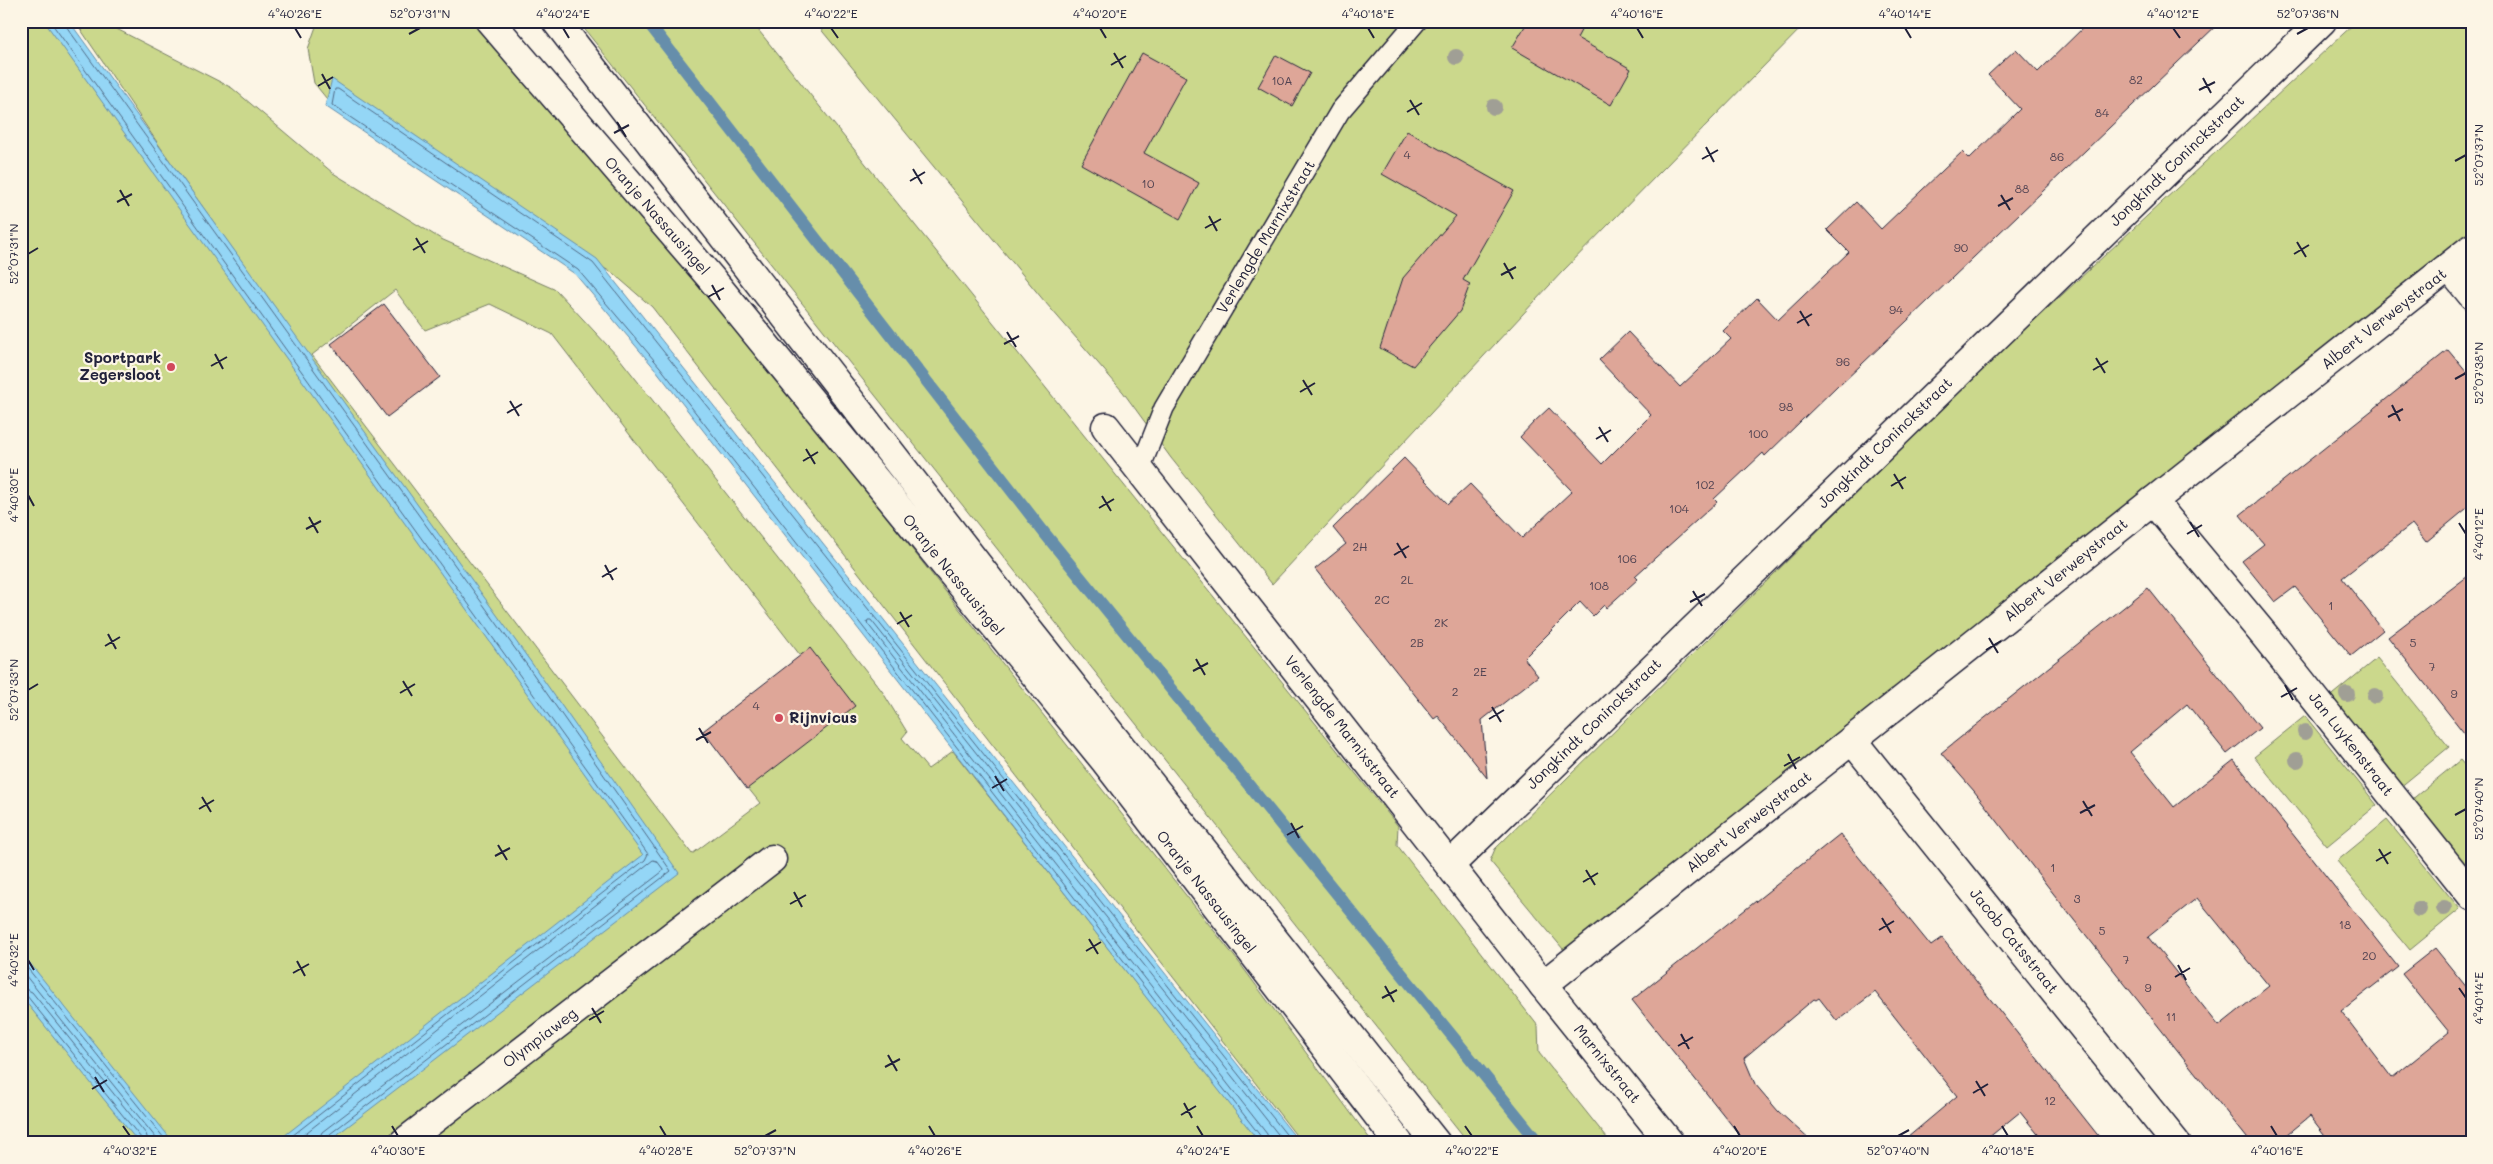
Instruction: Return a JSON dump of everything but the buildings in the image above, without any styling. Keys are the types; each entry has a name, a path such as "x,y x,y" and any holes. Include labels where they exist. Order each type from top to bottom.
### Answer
{"street":[{"name":"Oranje Nassausingel","path":"490,21 710,277 1104,761 1399,1143"},
{"name":"Oranje Nassausingel","path":"556,21 1023,624 1436,1143"},
{"name":"Jongkindt Coninckstraat","path":"1450,865 2322,21"},
{"name":"Albert Verweystraat","path":"1543,985 2472,248"},
{"path":"2449,268 2472,295"},
{"name":"Verlengde Marnixstraat","path":"1106,427 1543,985"},
{"name":"Jan Luykenstraat","path":"2153,501 2266,636 2472,896"},
{"name":"Jacob Catsstraat","path":"1852,740 2176,1143"},
{"name":"Olympiaweg","path":"403,1143 772,860"},
{"name":"Marnixstraat","path":"1543,985 1670,1143"}],"lane":[{"name":"Verlengde Marnixstraat","path":"1140,469 1164,408 1340,111 1417,21"}],"green space":[{"name":"Sportpark Zegersloot","path":"21,21 58,21 247,269 165,154 75,21 105,23 232,88 333,173 441,239 556,290 620,359 882,691 907,732 902,738 928,769 953,751 1261,1143 21,1143","holes":["395,290 425,330 490,304 552,334 844,712 744,783 760,803 692,854 312,355"]},
{"path":"318,21 494,21 1238,961 1373,1143 1302,1143 652,307 614,274 335,109 314,83 308,49"},
{"path":"578,21 751,21 1398,826 1397,845 1538,1026 1539,1053 1611,1143 1469,1143"},
{"path":"814,21 1808,21 1562,272 1272,584 1171,458 1123,392 1045,302"},
{"path":"2357,21 2472,21 2472,232 1580,942 1563,949 1490,861 1495,849 1979,372"},
{"path":"2377,658 2449,747 2399,788 2327,699"},
{"path":"2305,716 2377,805 2327,846 2254,757"},
{"path":"2460,760 2472,774 2472,877 2410,801"},
{"path":"2387,820 2460,909 2410,950 2337,861"}],"water":[{"path":"44,21 69,21 533,665 679,873 326,1143 275,1143 643,855"},
{"path":"332,79 597,259 1300,1143 1260,1143 656,370 575,274 325,106"},
{"path":"21,952 174,1143 139,1143 21,996"}],"waterway":[{"path":"647,21 1046,535 1539,1143"}],"place":[{"name":"Sportpark Zegersloot","path":"171,367"},
{"name":"Rijnvicus","path":"779,718"}]}
